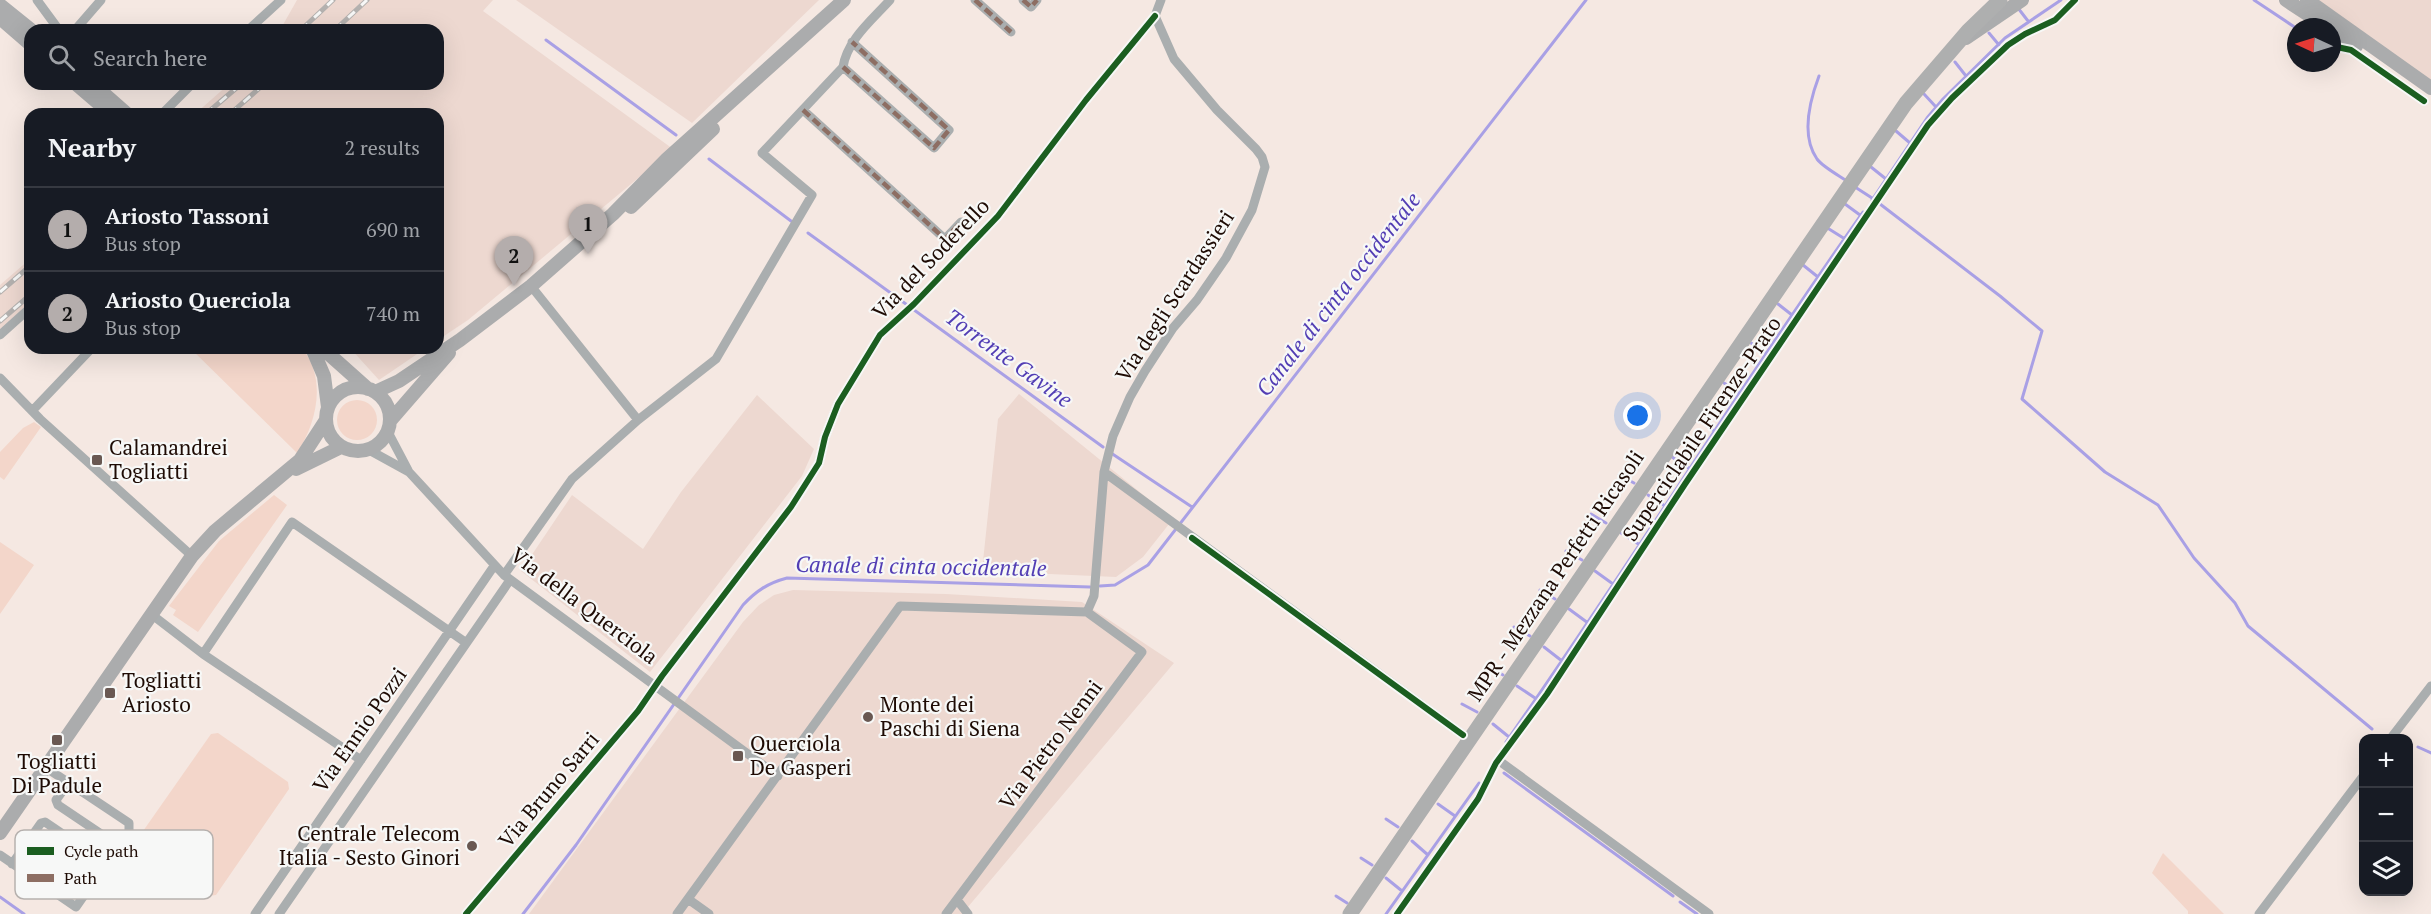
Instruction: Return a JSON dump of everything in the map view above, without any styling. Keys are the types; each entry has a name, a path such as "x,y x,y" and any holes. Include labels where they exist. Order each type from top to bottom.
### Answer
{"main road":[{"name":"MPR - Mezzana Perfetti Ricasoli","path":"1350,914 1842,194 1906,103 1968,31 1990,0"},
{"name":"MPR - Mezzana Perfetti Ricasoli","path":"1968,31 2000,0"}],"street":[{"path":"37,0 55,24"},
{"path":"80,24 101,0"},
{"path":"255,24 281,0"},
{"path":"444,351 547,272 591,243 674,168 844,0"},
{"path":"890,0 852,42 845,54 843,67 803,110 945,240 961,222"},
{"path":"975,0 1011,32"},
{"path":"1023,0 1031,7 1037,0"},
{"path":"1155,16 1161,0"},
{"path":"1957,44 2022,0"},
{"path":"2307,0 2431,88"},
{"path":"2287,1 2313,18"},
{"path":"0,5 24,24"},
{"name":"Via del Soderello","path":"654,686 791,507 819,463 825,436 838,404 880,336 914,304 998,216 1086,100 1155,16"},
{"name":"Via degli Scardassieri","path":"1087,612 1094,596 1104,472 1113,436 1130,397 1173,328 1197,300 1226,258 1252,210 1265,167 1256,149 1217,110 1174,59 1155,16"},
{"path":"0,18 24,39"},
{"path":"2341,36 2431,100"},
{"path":"843,67 934,148 949,130 852,42"},
{"path":"83,90 104,108"},
{"path":"100,90 120,108"},
{"path":"168,108 186,90"},
{"name":"Via Ennio Pozzi","path":"279,914 465,642 572,479 638,420 716,359 812,195 762,153 803,110"},
{"path":"531,286 638,420"},
{"path":"0,335 24,313"},
{"path":"369,450 383,440 389,427 460,340"},
{"path":"33,411 86,354"},
{"path":"284,476 341,447 330,436 324,376 315,354"},
{"name":"Via della Querciola","path":"329,354 387,405 389,427 409,472 494,566 778,776"},
{"path":"0,833 192,556 215,531 284,476 300,460 333,398 349,388 372,390 399,381 439,354"},
{"path":"0,378 192,556"},
{"name":"Via della Querciola","path":"341,447 355,452 369,450 409,472"},
{"path":"1104,472 1462,735"},
{"path":"203,654 292,522 465,642"},
{"name":"Via Ennio Pozzi","path":"255,914 494,566"},
{"path":"677,914 900,606 1087,612"},
{"name":"Via Pietro Nenni","path":"946,914 958,901 1142,652 1087,612"},
{"path":"151,614 203,654 361,760"},
{"name":"Via Bruno Sarri","path":"466,914 638,711 654,686"},
{"path":"2394,734 2431,686"},
{"path":"1498,760 1709,914"},
{"path":"45,767 129,822 129,830"},
{"path":"69,782 56,800 58,806 95,830"},
{"path":"2259,914 2359,782"},
{"path":"36,830 41,823 45,822 57,830"},
{"path":"0,855 15,866"},
{"path":"12,864 15,860"},
{"path":"64,899 76,907 82,899"},
{"path":"688,899 709,914"},
{"path":"958,901 966,908 968,914"}],"shaded area":[{"path":"297,0 493,0 483,11 673,149 468,320 444,336 444,108 202,108 222,90 444,90 444,24 283,24"},
{"path":"516,0 819,0 692,123"},
{"path":"2316,0 2431,0 2431,82"},
{"path":"24,264 24,308 0,329 0,285"},
{"path":"196,354 306,354 315,373 316,400 310,428 297,453"},
{"path":"355,354 417,354 379,380"},
{"path":"1019,394 1173,519 1143,557 1116,577 982,571 998,419"},
{"path":"757,395 814,449 802,476 650,672 521,571 572,495 643,549 681,492"},
{"path":"357,400 365,401 371,406 376,412 376,428 371,434 365,439 357,440 349,439 343,434 338,428 337,420 338,412 343,406 349,401"},
{"path":"34,422 41,427 4,480 0,477 0,452 23,428"},
{"path":"274,495 287,505 198,632 173,615 176,610 169,606 219,541"},
{"path":"0,542 34,565 0,614"},
{"path":"793,590 946,594 1082,602 1174,663 962,914 529,914 743,622 759,605 774,595"},
{"path":"218,733 288,782 289,789 216,895 213,895 213,830 144,830 211,734"},
{"path":"2163,853 2224,914 2188,914 2188,911 2152,873"}],"waterway":[{"name":"Canale di cinta occidentale","path":"1100,586 1115,585 1148,565 1586,0"},
{"path":"1872,200 1927,118 1943,99 2005,38 2061,0"},
{"path":"2254,0 2287,22"},
{"path":"2018,8 2028,21"},
{"path":"1989,33 1999,45"},
{"name":"Torrente Gavine","path":"546,40 676,135"},
{"path":"1955,62 1966,76"},
{"path":"1819,76 1808,118 1809,139 1817,159 1847,181"},
{"path":"1924,94 1936,107"},
{"path":"1896,131 1910,143"},
{"name":"Torrente Gavine","path":"709,159 791,221"},
{"path":"1871,167 1886,179"},
{"path":"1855,187 1872,198"},
{"path":"1845,204 1860,215"},
{"path":"1880,204 2042,331 2022,399 2105,472 2158,505 2194,558 2235,603 2248,626 2372,729"},
{"path":"1506,742 1863,212"},
{"path":"1829,229 1845,239"},
{"name":"Torrente Gavine","path":"808,233 1103,447"},
{"path":"1803,265 1818,277"},
{"path":"1778,304 1792,315"},
{"path":"1751,343 1766,353"},
{"path":"1724,383 1739,393"},
{"path":"1698,419 1714,431"},
{"name":"Torrente Gavine","path":"1111,453 1192,507"},
{"path":"1672,457 1690,469"},
{"path":"1619,475 1634,483"},
{"path":"1648,495 1665,506"},
{"path":"1591,514 1606,523"},
{"path":"1621,533 1640,545"},
{"path":"1566,551 1582,560"},
{"path":"1595,571 1613,584"},
{"name":"Canale di cinta occidentale","path":"523,914 576,845 743,605 763,588 787,578 1090,587"},
{"path":"1540,590 1555,599"},
{"path":"1569,609 1588,623"},
{"path":"1514,627 1530,636"},
{"path":"1544,647 1562,661"},
{"path":"1488,666 1503,675"},
{"path":"1517,686 1535,698"},
{"path":"1462,704 1477,712"},
{"path":"1493,724 1509,737"},
{"path":"2418,747 2431,753"},
{"path":"1504,773 1673,896"},
{"path":"1386,914 1479,783"},
{"path":"1438,804 1455,816"},
{"path":"1386,819 1398,827"},
{"path":"1412,841 1428,855"},
{"path":"1361,858 1372,865"},
{"path":"1386,878 1402,891"},
{"path":"1336,896 1347,903"},
{"path":"0,897 24,914"},
{"path":"1680,902 1697,914"}],"railway":[{"path":"307,24 333,0"},
{"path":"341,24 367,0"},
{"path":"213,108 234,90"},
{"path":"237,108 257,90"},
{"path":"0,292 24,271"},
{"path":"0,321 24,300"}],"marked path":[{"path":"975,0 1011,32"},
{"path":"1023,0 1031,7 1037,0"},
{"path":"843,67 934,148 949,130 852,42"},
{"path":"803,110 945,239 961,222"}],"cycle path":[{"name":"Superciclabile Firenze-Prato","path":"1397,914 1478,799 1496,763 1547,694 1685,484 1928,125 1952,98 2008,45 2055,20 2075,0"},
{"path":"466,914 638,711 662,676 791,507 819,463 825,437 838,404 880,335 914,304 998,216 1086,100 1155,16"},
{"path":"2341,48 2351,50 2424,101"},
{"path":"1192,538 1463,735"}],"place":[{"name":"Ariosto Tassoni","path":"588,254"},
{"name":"Ariosto Querciola","path":"514,286"},
{"name":"Calamandrei Togliatti","path":"97,460"},
{"name":"Togliatti Ariosto","path":"110,693"},
{"name":"Monte dei Paschi di Siena","path":"868,717"},
{"name":"Togliatti Di Padule","path":"57,740"},
{"name":"Querciola De Gasperi","path":"738,756"},
{"name":"Centrale Telecom Italia - Sesto Ginori","path":"472,846"}]}
